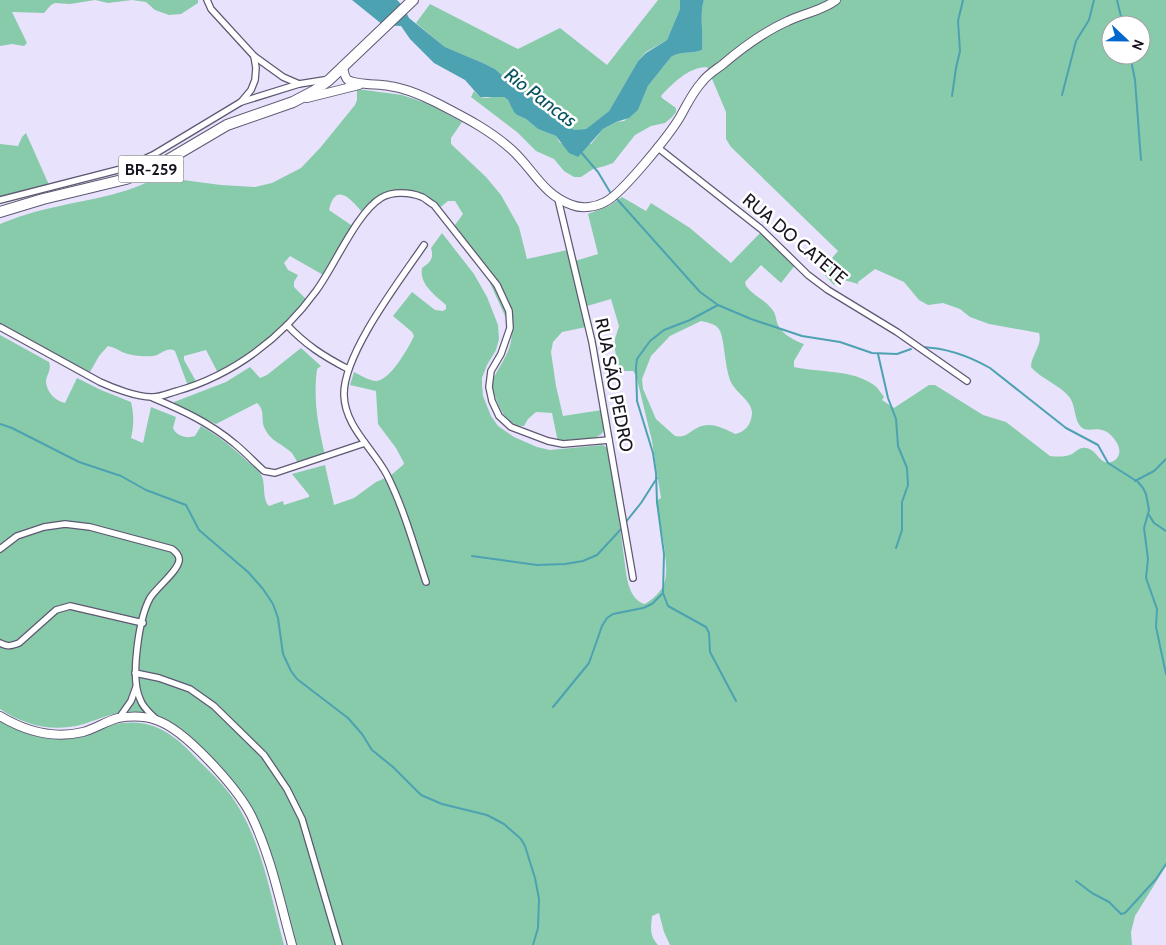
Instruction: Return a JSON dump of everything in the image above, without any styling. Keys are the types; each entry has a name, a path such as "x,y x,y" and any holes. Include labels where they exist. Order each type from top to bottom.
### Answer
{"highway":[{"name":"BR-259","path":"0,212 43,199 126,179 154,168 227,125 293,102 314,91 329,80 413,0"}],"street":[{"path":"207,0 211,9 254,56 283,77 299,84"},
{"path":"343,66 347,79 408,90 432,100 492,133 514,151 534,176 558,199 574,206 591,207 607,202 623,187 679,118 688,100 702,80 768,30 828,6 836,0"},
{"path":"241,102 251,90 255,80 254,56"},
{"path":"0,200 125,168 153,155 241,102 299,84 329,80"},
{"path":"293,102 366,83"},
{"name":"RUA DO CATETE","path":"657,147 761,230 815,280 897,332 968,381"},
{"path":"152,398 188,388 220,375 254,354 287,325 316,291 359,222 372,206 381,198 391,194 407,193 422,197 434,206 497,284 509,311 510,328 501,354 490,371 489,387 492,401 499,416 510,427 548,441 562,444 609,440"},
{"name":"RUA SÃO PEDRO","path":"558,199 592,342 633,578"},
{"path":"424,245 368,329 348,369 344,395 350,420 386,473 404,512 426,582"},
{"path":"287,325 303,342 315,351 348,369"},
{"path":"0,327 100,382 180,409 211,426 236,444 264,471 269,473 275,473 365,443"},
{"path":"0,549 16,536 44,527 65,524 90,527 172,549 178,554 177,567 150,598 146,606 135,658 136,687 143,706 157,720"},
{"path":"0,642 6,646 19,643 56,610 70,606 143,623"},
{"path":"135,673 159,678 190,689 214,706 264,755 287,789 302,819 339,945"},
{"path":"118,718 131,701 136,687"},
{"path":"0,716 22,728 44,734 66,735 84,731 118,718 140,716 157,720 172,727 190,742 230,784 250,814 267,854 292,945"}],"green space":[{"path":"0,0 95,0 70,4 55,3 44,13 12,12 27,43 24,46 12,44 0,46"},
{"path":"95,0 132,0 108,3"},
{"path":"132,0 198,0 198,3 181,14 169,15 155,10 146,2"},
{"path":"658,0 680,0 680,9 667,40 646,52 638,61 609,111 586,129 581,130 566,127 557,121 549,108 520,91 495,69 445,47 416,23 430,4 518,49 560,28 607,65"},
{"path":"704,0 1166,0 1166,866 1135,916 1131,932 1132,945 670,945 659,913 652,916 651,928 653,938 658,945 294,945 247,803 210,756 186,733 165,719 144,713 118,713 80,725 59,728 28,723 0,709 0,335 49,362 50,368 46,382 52,396 58,400 65,403 77,378 131,402 133,429 131,438 143,443 151,407 176,417 173,428 179,435 195,436 201,426 231,447 260,473 265,498 269,506 283,501 284,505 309,497 292,474 325,465 334,505 354,498 376,482 390,476 404,463 396,448 378,424 376,391 350,385 354,372 371,380 381,380 393,370 403,355 414,336 412,332 393,316 412,292 435,310 443,311 446,309 446,305 425,284 422,274 422,268 431,260 431,248 442,233 474,274 487,297 498,325 499,339 496,350 482,378 483,396 491,416 498,426 514,437 537,447 550,450 603,445 610,450 629,587 637,600 645,604 663,587 666,567 656,501 661,498 652,441 636,375 633,371 620,371 618,368 615,339 619,326 611,299 587,306 591,326 562,332 553,342 551,352 563,416 602,410 605,426 601,434 583,441 558,442 552,413 536,412 528,419 524,426 511,422 502,412 491,385 508,351 512,337 511,329 485,272 452,229 463,214 455,201 448,201 437,210 421,199 413,196 398,195 383,200 363,213 349,199 340,195 336,196 329,210 354,227 325,276 290,256 284,263 288,270 298,275 294,282 294,287 307,300 289,321 262,346 218,373 206,350 184,356 184,360 197,383 188,386 175,351 172,350 167,350 153,356 141,356 108,346 99,356 90,372 0,325 0,224 42,210 112,195 161,175 221,185 255,187 272,183 301,168 320,148 355,105 357,89 402,95 429,104 462,122 451,138 451,144 486,177 501,195 519,227 527,259 572,249 575,261 598,254 588,214 609,206 622,197 646,211 651,203 690,228 731,263 761,232 796,264 781,283 761,265 745,282 749,289 772,309 782,331 804,344 794,361 794,367 856,376 874,385 884,397 882,400 894,408 929,385 935,385 983,415 1006,422 1050,456 1067,456 1084,448 1093,451 1104,462 1114,461 1118,457 1119,449 1112,436 1102,430 1088,430 1081,427 1077,421 1070,398 1066,393 1040,376 1031,367 1039,342 1039,333 989,324 970,317 960,309 943,303 928,305 919,300 904,282 875,269 858,284 842,281 834,285 821,271 838,251 731,147 726,139 726,112 707,67 688,73 676,81 661,96 676,108 676,112 672,117 665,123 651,126 635,135 613,163 593,169 581,177 574,177 564,171 554,159 536,151 517,132 471,97 474,91 480,97 504,97 517,115 526,119 538,129 556,136 560,143 591,144 603,129 616,122 624,121 638,110 648,86 671,57 702,50","holes":["701,321 710,323 718,328 722,337 729,378 751,408 752,416 750,423 745,429 735,434 716,426 707,425 697,428 684,436 675,436 656,419 643,389 642,379 651,356 670,336"]},
{"path":"26,133 49,185 0,197 0,144 18,146"},
{"path":"301,348 321,366 317,369 316,402 318,423 325,455 298,463 292,453 267,433 260,406 257,403 216,424 174,404 174,402 226,382 250,367 260,378 267,375"},
{"path":"0,721 30,734 51,738 72,737 113,725 135,722 156,727 174,737 218,780 240,809 257,846 284,945 0,945"}],"water":[{"path":"352,0 397,0 403,6 409,18 445,47 495,69 520,91 549,108 557,121 566,127 576,130 586,129 609,111 638,61 646,53 667,40 680,9 680,0 704,0 702,12 702,50 671,57 648,86 638,110 629,118 603,129 578,157 569,153 556,136 538,129 526,119 517,115 504,97 480,97 465,80 434,63 410,39 401,26 383,25"}],"waterway":[{"path":"952,96 960,51 958,21 963,0"},
{"path":"1062,95 1076,41 1089,20 1094,0"},
{"path":"1117,0 1121,15"},
{"path":"1132,65 1135,80 1141,160"},
{"path":"580,151 598,172 610,192"},
{"path":"616,198 700,292 718,305 751,319 802,336 840,342 872,353 897,354 911,349"},
{"path":"718,305 690,320 664,330 650,341 637,359 637,401 653,453 656,473 657,502 664,554 663,593 668,606 706,627 709,633 710,652 736,701"},
{"path":"922,347 957,353 990,368 1066,428 1098,445 1108,463 1138,482 1143,488 1149,510 1144,528 1148,559 1146,578 1157,609 1156,627 1166,674"},
{"path":"878,354 888,398 896,419 898,446 907,468 908,485 902,502 902,530 896,548"},
{"path":"0,424 12,428 79,462 121,476 146,490 186,505 199,530 248,572 273,604 278,618 283,654 297,679 348,718 362,734 372,750 393,767 421,795 442,804 487,815 504,824 521,839 535,878 539,899 538,928 533,945"},
{"path":"1135,481 1154,471 1166,459"},
{"path":"625,523 657,478"},
{"path":"1149,515 1154,523 1166,531"},
{"path":"472,556 537,565 583,561 597,555 623,527"},
{"path":"553,707 589,663 602,626 607,618 613,614 643,608 652,604 662,594"},
{"path":"1076,881 1092,893 1109,902 1121,914 1125,913 1156,879 1166,864"}],"water label":[{"name":"Rio Pancas","path":"541,97"}]}
